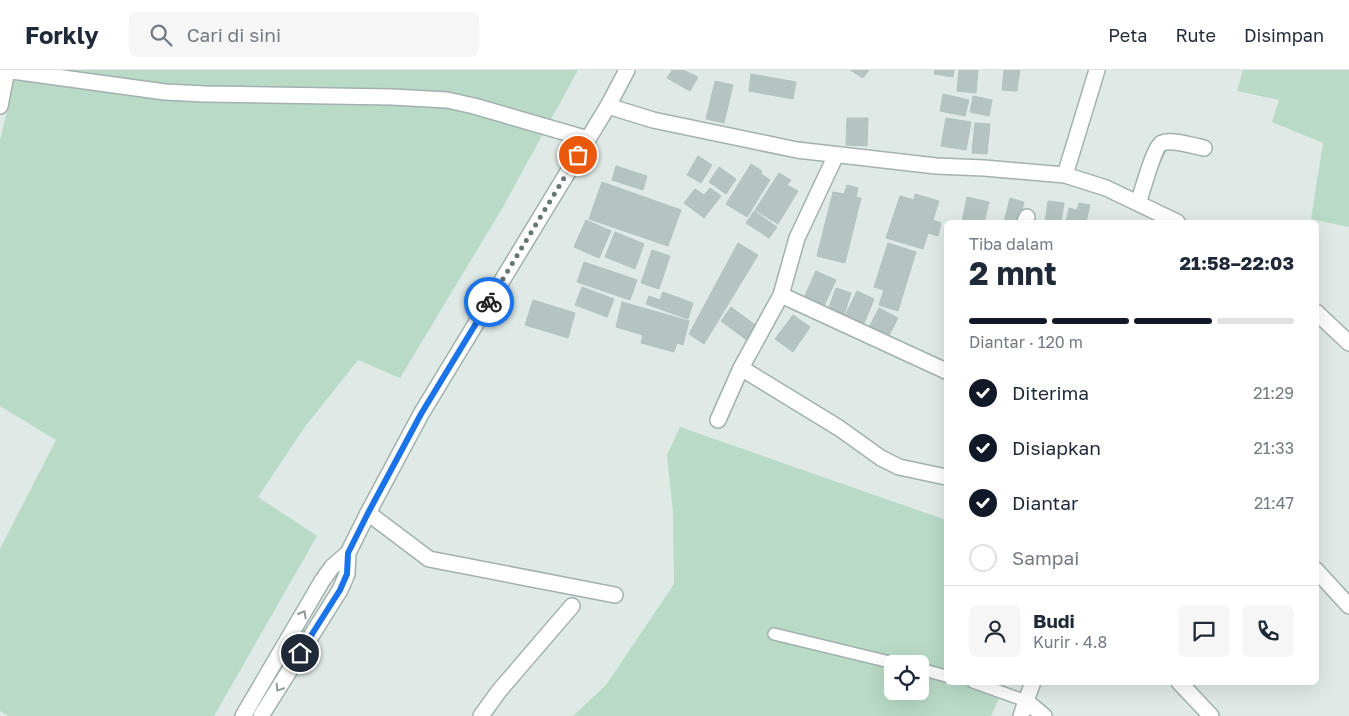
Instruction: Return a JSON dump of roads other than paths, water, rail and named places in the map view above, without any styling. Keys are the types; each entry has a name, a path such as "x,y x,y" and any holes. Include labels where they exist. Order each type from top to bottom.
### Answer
{"street":[{"path":"0,106 6,70 165,92 447,100 588,139"},
{"path":"243,716 322,581 332,568 348,553 421,414 608,106 627,70"},
{"path":"1065,175 1097,70"},
{"path":"608,106 653,120 797,150 936,166 1065,175 1106,188 1168,220"},
{"path":"1138,203 1157,146 1160,143 1168,142 1204,148"},
{"path":"718,420 742,368 781,295 797,238 836,155"},
{"path":"781,295 944,370"},
{"path":"1319,315 1349,343"},
{"path":"742,368 839,428 881,458 899,466 944,476"},
{"path":"368,513 429,559 615,595"},
{"path":"261,716 340,590 347,574 348,553"},
{"path":"1319,573 1349,606"},
{"path":"481,716 499,691 572,606"},
{"path":"1021,716 1032,685"},
{"path":"1182,685 1211,716"},
{"path":"1026,701 1044,716"}],"lane":[{"path":"774,634 884,661"},
{"path":"929,671 944,675"},
{"path":"981,685 1026,701"}]}
